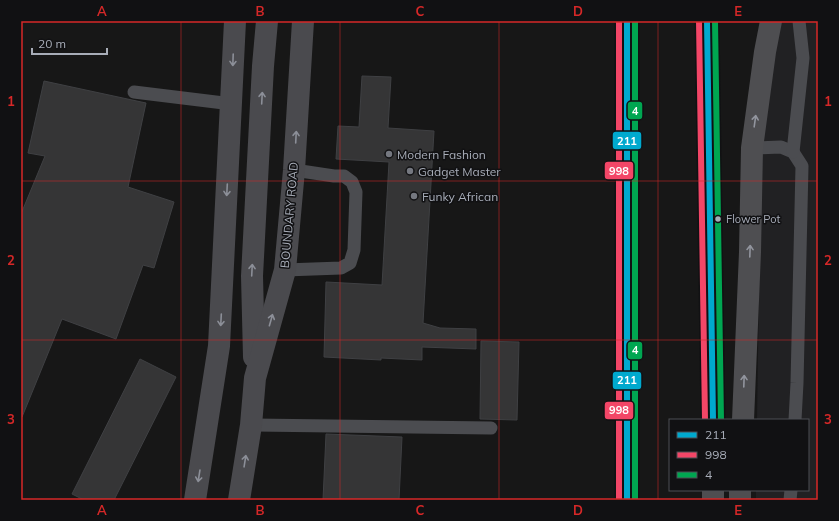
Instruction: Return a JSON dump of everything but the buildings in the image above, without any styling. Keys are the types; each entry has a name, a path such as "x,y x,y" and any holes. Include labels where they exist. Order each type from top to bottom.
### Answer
{"highway":[{"path":"627,21 627,500"},
{"path":"707,21 713,419"},
{"path":"743,419 750,252 752,148 765,52 771,21"}],"main road":[{"path":"195,500 219,346 235,21"},
{"path":"255,378 252,276 263,66 267,21"},
{"name":"BOUNDARY ROAD","path":"239,500 251,425 255,378 285,270 294,170 303,21"}],"lane":[{"path":"793,152 803,58 799,21"},
{"path":"134,92 232,104"},
{"path":"752,148 781,147 793,152 802,166 795,419"},
{"path":"285,270 341,268 350,263 354,250 356,192 352,182 344,176 294,170"},
{"path":"251,425 491,428"}],"shaded area":[{"path":"776,21 818,21 818,500 756,500 756,491 809,491 809,419 757,419 761,153"}],"transit line":[{"name":"998","path":"619,21 619,500"},
{"name":"211","path":"627,21 627,500"},
{"name":"4","path":"635,21 635,500"},
{"name":"998","path":"699,21 705,419"},
{"name":"211","path":"707,21 713,419"},
{"name":"4","path":"715,21 721,419"}],"place":[{"name":"Modern Fashion","path":"389,154"},
{"name":"Gadget Master","path":"410,171"},
{"name":"Funky African","path":"414,196"},
{"name":"Flower Pot","path":"718,219"}]}
